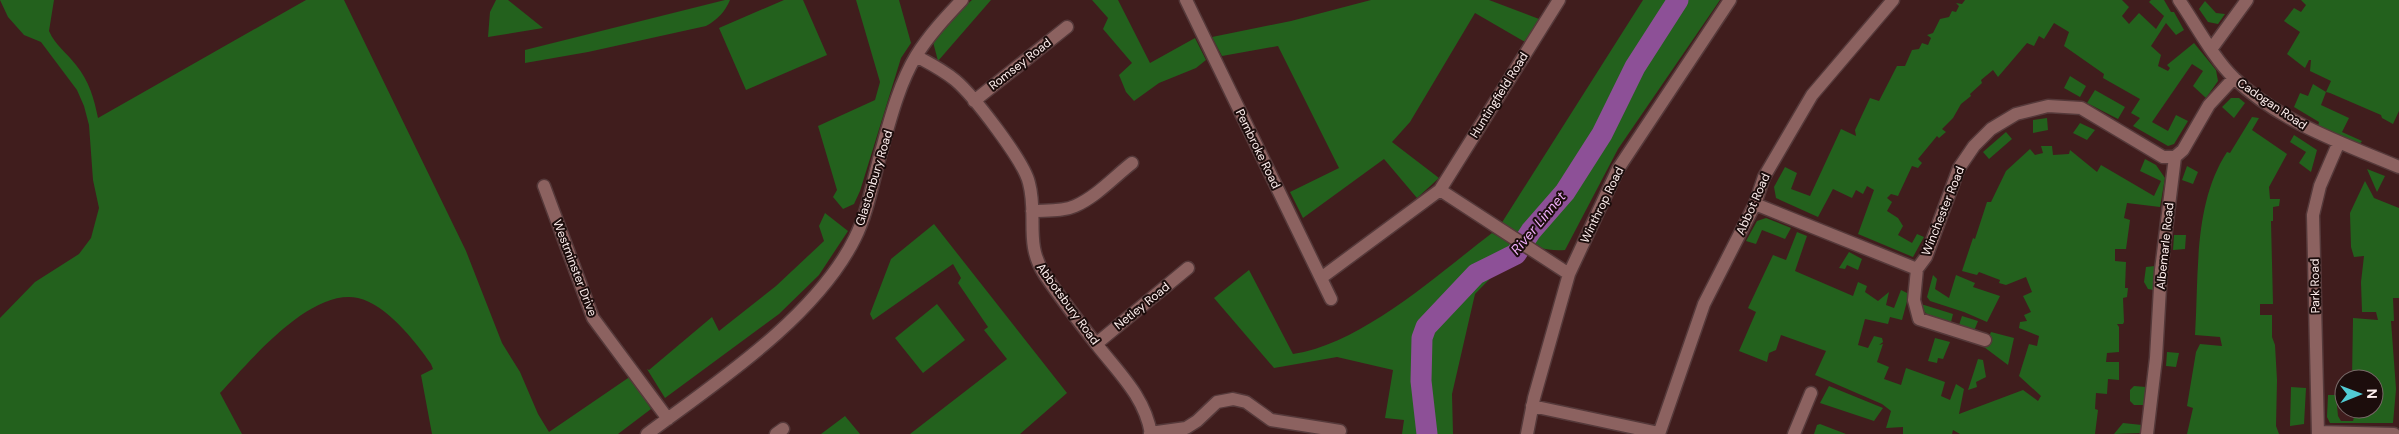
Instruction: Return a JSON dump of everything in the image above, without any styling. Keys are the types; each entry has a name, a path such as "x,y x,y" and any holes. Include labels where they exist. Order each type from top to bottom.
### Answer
{"street":[{"name":"Glastonbury Road","path":"647,434 773,338 820,292 855,238 896,104 916,56 936,26 962,0"},
{"name":"Pembroke Road","path":"1186,0 1331,299"},
{"name":"Huntingfield Road","path":"1321,278 1440,190 1558,0"},
{"name":"Winthrop Road","path":"1527,434 1532,406 1569,274 1618,169 1730,0"},
{"name":"Abbot Road","path":"1659,433 1704,304 1755,204 1764,178 1812,95 1894,0"},
{"name":"Cadogan Road","path":"2178,0 2234,78 2266,103 2314,132 2399,167"},
{"path":"2212,48 2247,0"},
{"name":"Romsey Road","path":"974,101 1067,27"},
{"name":"Abbotsbury Road","path":"916,56 955,80 974,101 1022,165 1030,184 1032,211 1031,239 1036,261 1096,344 1131,386 1148,417 1150,434"},
{"path":"2175,157 2183,150 2209,105 2234,78"},
{"name":"Winchester Road","path":"1755,204 1917,269 1926,257 1959,168 1974,146 1991,129 2016,114 2048,106 2081,108 2163,157 2175,157"},
{"name":"Park Road","path":"2318,433 2313,216 2320,186 2339,142"},
{"name":"Albemarle Road","path":"2147,434 2156,358 2163,251 2175,157"},
{"path":"1032,211 1059,210 1074,206 1087,199 1132,163"},
{"name":"Westminster Drive","path":"544,186 593,318 668,418"},
{"path":"1440,190 1569,274"},
{"name":"Netley Road","path":"1096,344 1188,268"},
{"path":"1917,269 1914,300 1919,318 1985,340"},
{"path":"1794,434 1811,393"},
{"path":"1150,434 1186,428 1197,421 1217,402 1233,399 1246,402 1271,420 1340,431"},
{"path":"1532,406 1659,433"},
{"path":"2318,433 2394,434"}],"green space":[{"path":"0,0 54,0 49,31 54,41 81,71 93,97 98,118 306,0 344,0 466,251 502,343 520,372 538,414 549,432 631,376 651,409 618,434 432,434 421,375 433,369 431,364 409,335 379,308 358,298 340,298 320,304 301,315 282,330 247,363 220,393 242,434 0,434 0,318 35,282 79,254 91,238 99,208 93,180 89,125 77,90 41,42 24,35 8,17"},
{"path":"496,0 508,0 543,28 488,37 490,12"},
{"path":"730,0 723,12 706,26 588,52 525,63 525,50"},
{"path":"784,0 803,0 827,55 746,90 719,28"},
{"path":"856,0 899,0 911,43 901,58 860,191 854,204 843,209 833,197 837,190 818,126 875,100 880,82"},
{"path":"972,0 991,0 938,61 933,42 957,13"},
{"path":"1092,0 1118,0 1150,63 1195,38 1206,60 1196,68 1159,83 1134,101 1126,92 1119,75 1132,63 1103,29 1108,18"},
{"path":"1371,0 1489,0 1539,19 1525,42 1475,13 1410,122 1392,142 1439,178 1417,198 1384,159 1303,218 1290,192 1339,168 1278,46 1222,56 1212,37 1291,21"},
{"path":"1643,0 1720,0 1618,149 1565,250 1538,247 1501,224","holes":["1578,168 1565,192 1532,231"]},
{"path":"1965,0 2122,0 2129,7 2122,16 2129,24 2139,13 2156,29 2164,16 2149,2 2151,0 2164,0 2171,12 2174,12 2184,30 2176,35 2166,23 2151,46 2161,55 2158,66 2168,71 2170,68 2167,65 2194,43 2216,70 2218,81 2206,98 2193,86 2203,71 2192,64 2152,122 2168,131 2176,115 2188,121 2174,144 2168,146 2133,126 2140,118 2131,113 2140,99 2103,78 2104,74 2064,46 2069,32 2054,23 2044,39 2039,36 2034,46 2027,43 1998,77 1993,70 1981,80 1982,83 1961,104 1953,118 1942,129 1946,132 1939,138 1937,136 1918,159 1922,163 1918,168 1912,166 1898,196 1891,194 1887,198 1892,202 1887,211 1898,218 1903,226 1898,235 1912,243 1917,234 1924,237 1913,257 1858,234 1874,190 1867,186 1863,194 1856,190 1852,198 1833,189 1818,217 1776,198 1774,187 1785,167 1797,173 1791,189 1810,196 1841,129 1856,136 1855,130 1870,98 1879,101 1897,66 1905,66 1912,50 1919,49 1922,43 1928,45 1931,38 1927,35 1933,33 1940,19 1949,17 1952,11 1956,12 1959,6 1956,3 1962,4"},
{"path":"2301,0 2399,0 2399,111 2393,124 2382,118 2381,115 2326,92 2331,81 2310,71 2311,60 2309,60 2305,68 2287,54 2300,32 2284,21 2294,8 2301,12 2306,5"},
{"path":"2205,1 2216,13 2225,14 2218,24 2208,22 2199,9"},
{"path":"2070,76 2086,86 2080,97 2064,88"},
{"path":"2313,84 2326,92 2321,105 2349,118 2342,132 2362,141 2360,144 2318,127 2319,122 2294,107 2300,93 2308,96"},
{"path":"2095,90 2125,107 2118,119 2087,103"},
{"path":"2231,98 2239,98 2245,103 2234,118 2222,107"},
{"path":"2252,117 2259,118 2252,130 2287,154 2269,187 2270,199 2280,199 2279,206 2273,207 2273,221 2271,221 2273,304 2260,304 2260,315 2272,315 2272,337 2275,345 2277,380 2276,426 2279,434 2187,434 2193,408 2187,406 2196,352 2200,344 2222,346 2220,337 2195,335 2198,264 2203,217 2208,194 2216,172 2227,152 2230,153"},
{"path":"2047,118 2048,130 2033,133 2033,120"},
{"path":"2080,123 2095,130 2087,140 2073,133"},
{"path":"2006,132 2012,139 1989,159 1983,152"},
{"path":"2294,135 2317,150 2311,172 2299,163 2306,152 2290,142"},
{"path":"2041,146 2052,146 2053,155 2069,154 2070,150 2097,172 2101,165 2154,196 2161,181 2140,171 2145,159 2156,165 2165,178 2160,207 2127,203 2124,218 2130,220 2126,249 2115,249 2115,261 2126,262 2125,288 2128,288 2127,297 2123,298 2124,322 2123,324 2117,324 2119,327 2119,352 2107,353 2106,362 2119,362 2119,380 2108,379 2107,394 2096,393 2095,409 2098,410 2095,434 1960,434 1953,430 1952,434 1903,434 1903,427 1886,428 1891,411 1882,404 1815,375 1826,351 1781,335 1776,350 1769,353 1767,362 1739,351 1756,312 1748,308 1773,255 1786,260 1797,232 1807,236 1795,271 1853,296 1858,282 1867,286 1865,292 1878,301 1889,292 1886,305 1894,308 1901,290 1909,294 1902,320 1890,317 1888,324 1865,319 1858,345 1868,348 1874,336 1882,338 1883,342 1879,345 1883,344 1877,362 1889,367 1884,379 1901,385 1906,368 1945,382 1941,396 1950,400 1956,384 1964,389 1959,414 2023,390 2038,401 2041,396 2019,376 2029,344 2037,346 2039,336 2019,328 2020,322 2027,321 2024,315 2031,312 2023,296 2032,292 2026,277 2006,285 1999,283 2000,280 1979,272 1977,275 1962,271 1987,202 1991,202 2006,171 2030,149 2035,155 2043,153"},
{"path":"2187,166 2198,172 2193,184 2182,180"},
{"path":"2367,169 2385,176 2377,192"},
{"path":"2365,181 2374,198 2399,208 2399,298 2393,298 2394,321 2391,321 2396,389 2393,423 2330,423 2327,417 2328,395 2334,395 2334,419 2353,421 2354,419 2384,419 2384,369 2352,369 2353,318 2378,320 2376,312 2362,312 2361,282 2364,256 2354,257 2351,247 2350,213"},
{"path":"825,213 848,231 819,275 779,314 665,398 647,369 649,370 712,317 719,331 776,286 824,241 819,226"},
{"path":"1766,218 1791,228 1785,239 1762,230 1756,244 1746,241 1757,221"},
{"path":"934,224 1067,393 1020,434 910,434 1007,359 984,330 988,327 958,283 961,278 953,264 873,320 870,314 891,259"},
{"path":"1492,233 1520,248 1475,294 1452,394 1453,434 1402,434 1404,420 1385,418 1393,370 1337,357 1274,368 1214,298 1249,270 1293,354 1319,348 1346,337 1398,305"},
{"path":"2174,235 2186,235 2185,249 2173,250"},
{"path":"1849,252 1862,259 1858,270 1847,265 1845,269 1839,268"},
{"path":"2155,266 2153,290 2148,289 2144,282 2146,267"},
{"path":"1933,275 1937,279 1935,289 1949,298 1956,275 1975,283 1973,287 2000,296 1987,322 1930,301 1927,297"},
{"path":"937,304 965,340 923,373 895,338"},
{"path":"1921,304 1953,314 1951,322 1927,314 1921,309"},
{"path":"1962,316 1978,321 1974,331 1959,325"},
{"path":"1991,332 2014,338 2008,365 1984,347"},
{"path":"1935,338 1950,342 1943,359 1938,358 1937,363 1928,361"},
{"path":"2167,352 2179,353 2176,367 2166,366"},
{"path":"1978,359 1983,360 1986,377 1976,382 1977,387 1968,390"},
{"path":"1829,386 1883,408 1874,421 1820,403"},
{"path":"2134,386 2146,387 2144,405 2134,405 2130,401 2130,390"},
{"path":"2291,387 2306,388 2304,424 2290,426"},
{"path":"845,416 860,434 821,434"},
{"path":"2123,423 2142,425 2141,433 2114,434"},
{"path":"1820,424 1846,434 1814,434 1817,425"}],"waterway":[{"name":"River Linnet","path":"1427,434 1421,381 1422,338 1426,327 1476,274 1516,254 1531,231 1565,192 1602,134 1635,67 1678,0"}]}
